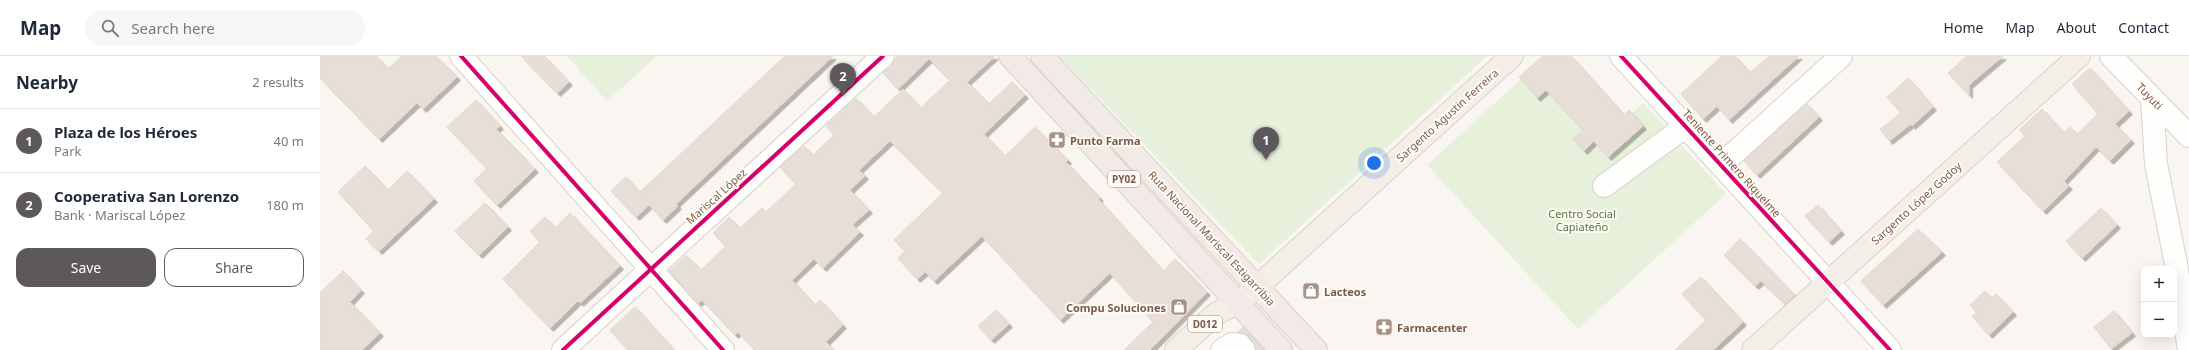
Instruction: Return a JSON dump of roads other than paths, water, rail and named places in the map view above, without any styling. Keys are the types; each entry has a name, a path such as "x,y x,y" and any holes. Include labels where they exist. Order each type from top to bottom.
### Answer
{"highway":[{"name":"PY02","path":"1010,56 1281,350"},
{"name":"Ruta Nacional Mariscal Estigarribia","path":"1042,56 1316,350"}],"main road":[{"name":"Sargento Agustin Ferreira","path":"1238,303 1512,56"},
{"name":"Sargento López Godoy","path":"1753,350 2078,56"},
{"name":"D012","path":"1176,350 1217,313 1238,303"},
{"name":"D012","path":"1196,350 1225,322 1238,303"}],"street":[{"path":"461,56 723,350"},
{"name":"Mariscal López","path":"563,350 883,56"},
{"name":"Teniente Primero Riquelme","path":"1622,56 1890,350"},
{"path":"1721,165 1841,56"},
{"name":"Tuyuti","path":"2111,56 2189,136"},
{"path":"2152,98 2156,164 2176,264 2189,350"},
{"path":"1604,186 1686,126"},
{"path":"1222,350 1232,344 1240,345 1244,350"}],"place":[{"name":"Cooperativa San Lorenzo","path":"843,96"},
{"name":"Punto Farma","path":"1057,140"},
{"name":"Plaza de los Héroes","path":"1266,160"},
{"name":"Lacteos","path":"1311,291"},
{"name":"Compu Soluciones","path":"1179,307"},
{"name":"Farmacenter","path":"1384,327"}],"park label":[{"name":"Centro Social Capiateño","path":"1582,219"}]}
